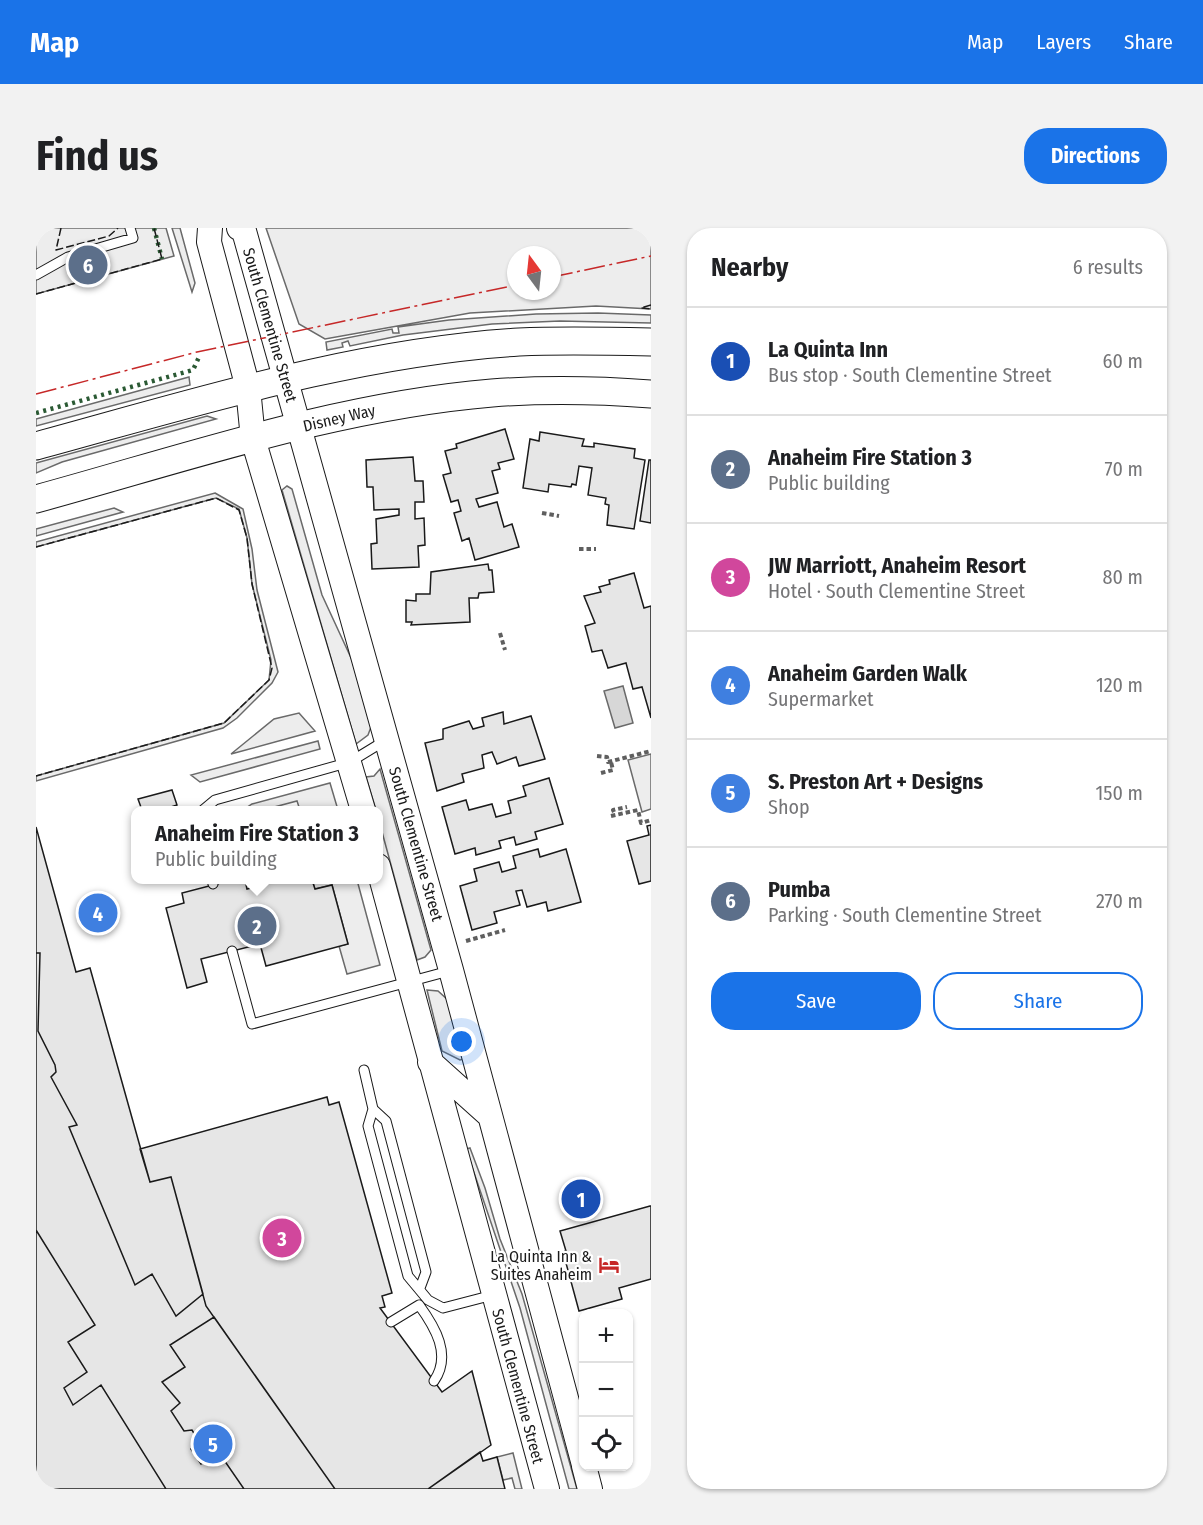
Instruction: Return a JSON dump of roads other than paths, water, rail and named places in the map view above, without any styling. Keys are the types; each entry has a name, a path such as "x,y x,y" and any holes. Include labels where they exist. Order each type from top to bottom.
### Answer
{"main road":[{"path":"36,446 286,379 459,348 569,341 651,342"},
{"name":"Disney Way","path":"36,499 299,427 394,406 491,393 591,391 651,394"}],"street":[{"path":"210,228 209,242 248,388 253,439 362,806"},
{"name":"South Clementine Street","path":"239,228 244,231 387,739 579,1448"},
{"name":"South Clementine Street","path":"383,883 546,1489"},
{"path":"430,1062 489,1115"},
{"name":"South Clementine Street","path":"585,1471 590,1489"}],"lane":[{"path":"36,274 68,257 132,233"},
{"path":"208,806 215,800 350,762 387,739"},
{"path":"232,951 252,1024 451,970"},
{"path":"364,1070 373,1109 368,1126 408,1276 428,1300 443,1308 494,1294"},
{"path":"373,1109 386,1121 426,1272 420,1288"},
{"path":"391,1322 428,1300"},
{"path":"419,1305 436,1330 441,1352 441,1371 434,1381"}],"place":[{"name":"Pumba","path":"88,265"},
{"name":"Anaheim Garden Walk","path":"98,913"},
{"name":"Anaheim Fire Station 3","path":"257,926"},
{"name":"La Quinta Inn","path":"581,1199"},
{"name":"JW Marriott, Anaheim Resort","path":"282,1238"},
{"name":"La Quinta Inn & Suites Anaheim","path":"609,1265"},
{"name":"S. Preston Art + Designs","path":"213,1444"}]}
